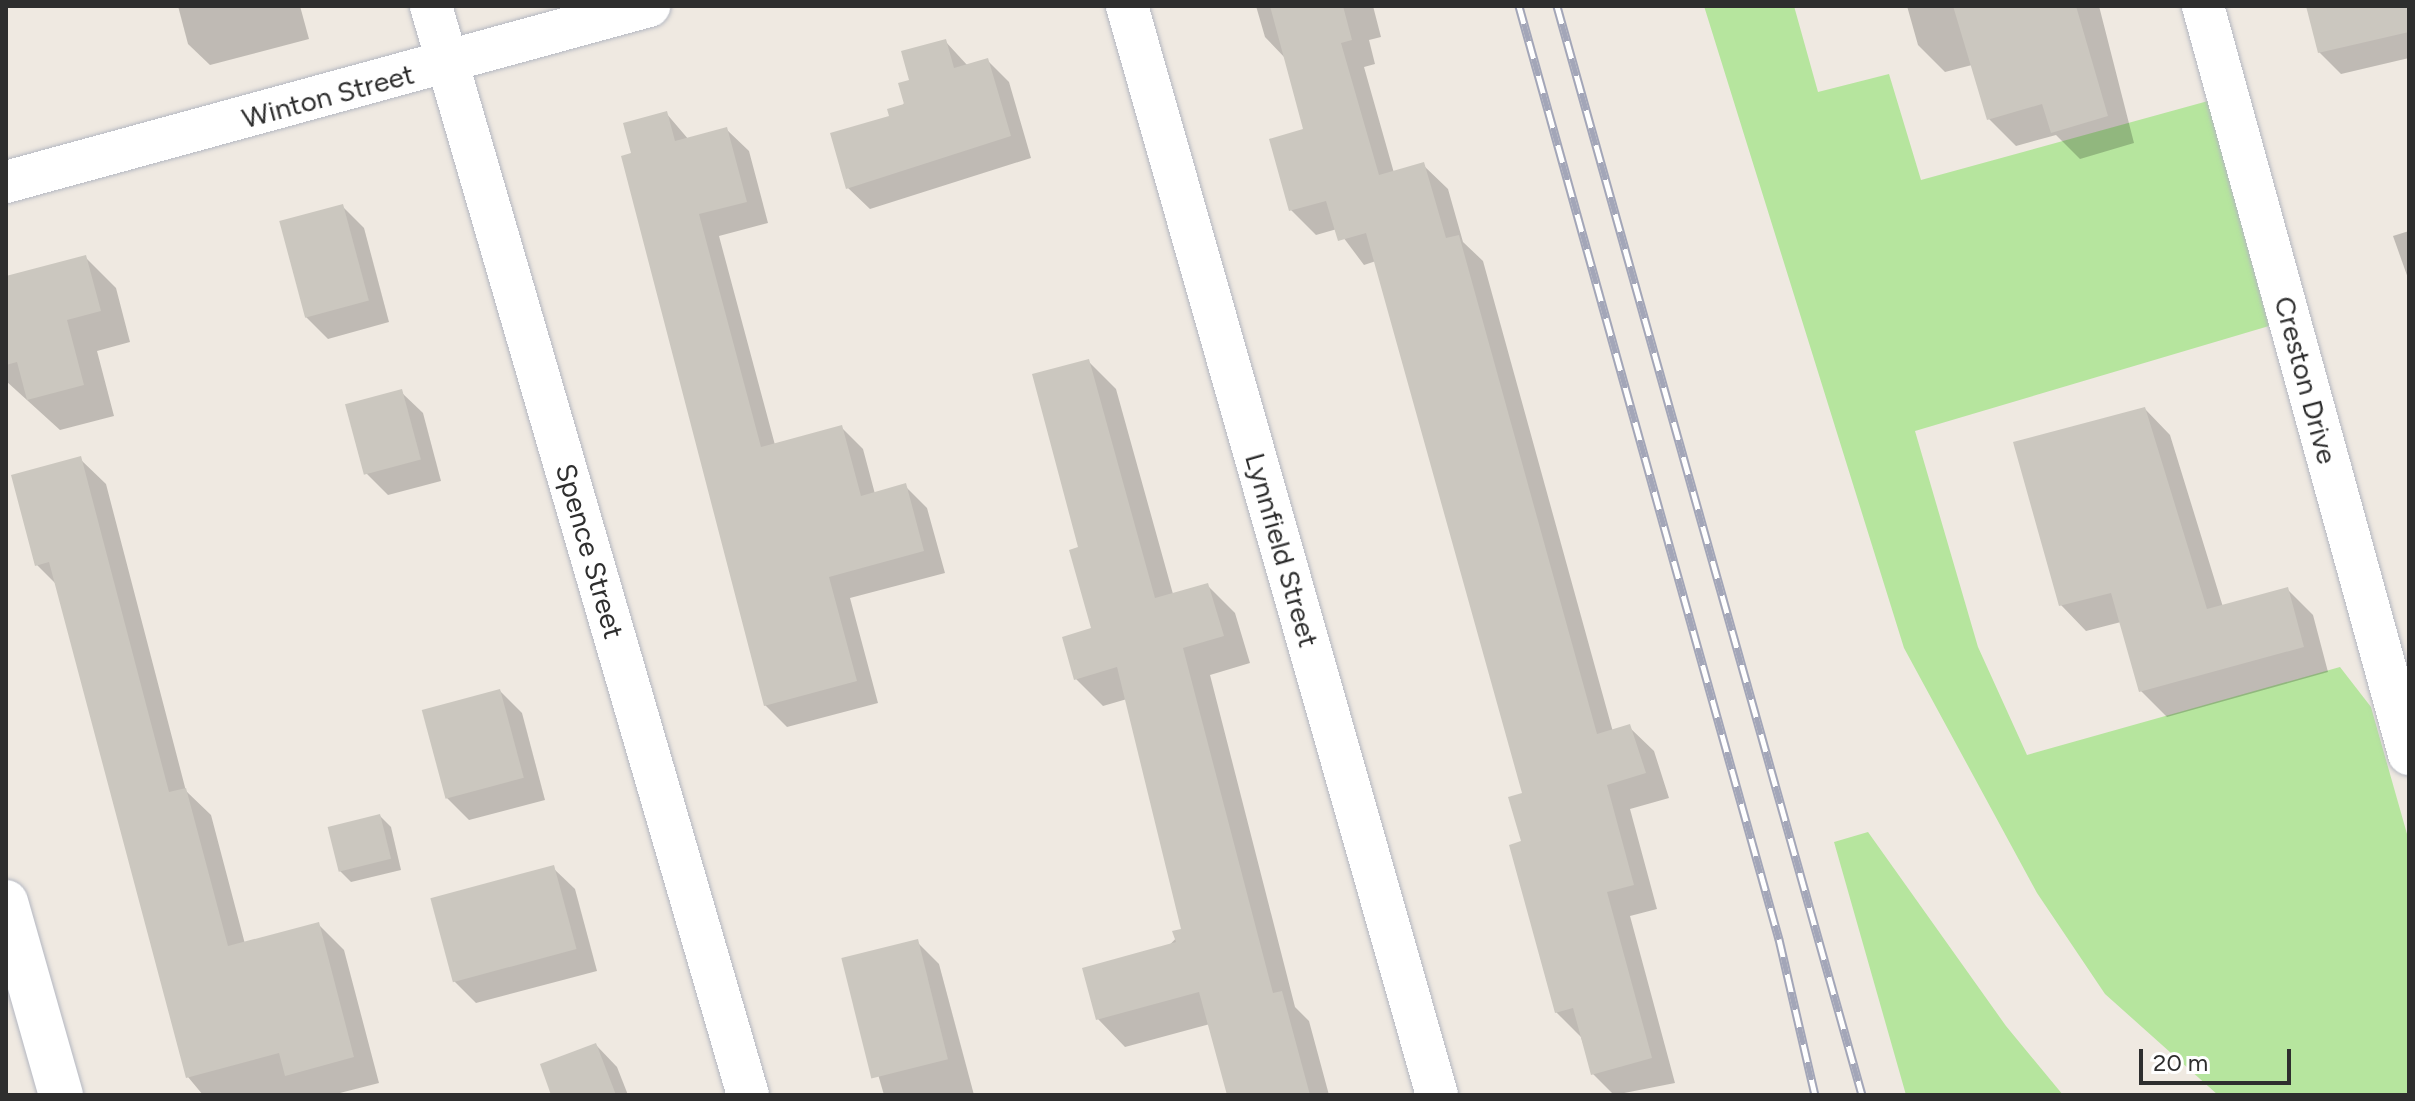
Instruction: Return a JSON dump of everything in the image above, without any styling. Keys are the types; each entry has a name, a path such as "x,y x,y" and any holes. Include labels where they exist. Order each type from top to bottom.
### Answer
{"street":[{"name":"Spence Street","path":"431,6 748,1095"},
{"name":"Winton Street","path":"6,182 448,64 649,6"},
{"name":"Lynnfield Street","path":"1127,6 1437,1095"},
{"name":"Creston Drive","path":"2203,6 2409,754"},
{"path":"6,902 61,1095"}],"green space":[{"path":"1704,6 1794,6 1818,92 1889,74 1921,180 2208,101 2269,326 1915,431 1978,647 2027,755 2340,667 2371,707 2409,841 2409,1095 2218,1095 2105,994 2037,893 1904,648"},
{"path":"1868,832 2006,1026 2063,1095 1906,1095 1834,842"}],"building":[{"path":"1270,6 1343,6 1352,40 1341,43 1379,175 1424,162 1446,238 1459,235 1597,734 1630,724 1646,773 1607,785 1634,885 1607,892 1652,1058 1591,1075 1573,1008 1555,1013 1509,845 1521,841 1508,797 1522,793 1366,233 1338,241 1326,201 1289,211 1269,139 1303,129"},
{"path":"1953,6 2076,6 2108,116 2051,133 2042,104 1987,120"},
{"path":"2306,6 2409,6 2409,32 2318,53"},
{"path":"946,39 954,68 988,58 1011,136 846,189 830,133 889,116 887,109 904,104 898,83 909,80 901,51"},
{"path":"667,111 675,141 727,127 747,202 699,214 761,447 842,425 861,496 906,483 924,551 829,577 857,681 764,706 621,156 631,153 623,123"},
{"path":"343,204 369,301 305,318 279,221"},
{"path":"86,255 101,311 67,320 84,385 27,400 17,362 6,365 6,276"},
{"path":"1089,359 1155,598 1208,583 1224,636 1183,648 1273,993 1282,991 1310,1095 1227,1095 1199,992 1096,1020 1082,968 1176,942 1172,931 1181,929 1117,667 1074,680 1062,637 1091,628 1069,550 1078,547 1032,374"},
{"path":"402,389 421,460 364,475 345,404"},
{"path":"2145,407 2207,609 2288,587 2304,647 2139,692 2111,593 2059,606 2013,442"},
{"path":"81,456 169,792 186,788 228,946 319,922 354,1057 285,1076 279,1053 186,1078 49,562 35,566 11,475"},
{"path":"500,689 524,778 446,799 422,710"},
{"path":"380,814 391,859 339,872 328,827"},
{"path":"554,865 577,949 453,982 430,898"},
{"path":"918,939 948,1059 871,1078 841,958"},
{"path":"596,1043 616,1095 551,1095 540,1064"}],"railway":[{"path":"1519,6 1779,939 1815,1095"},
{"path":"1557,6 1862,1095"}]}
